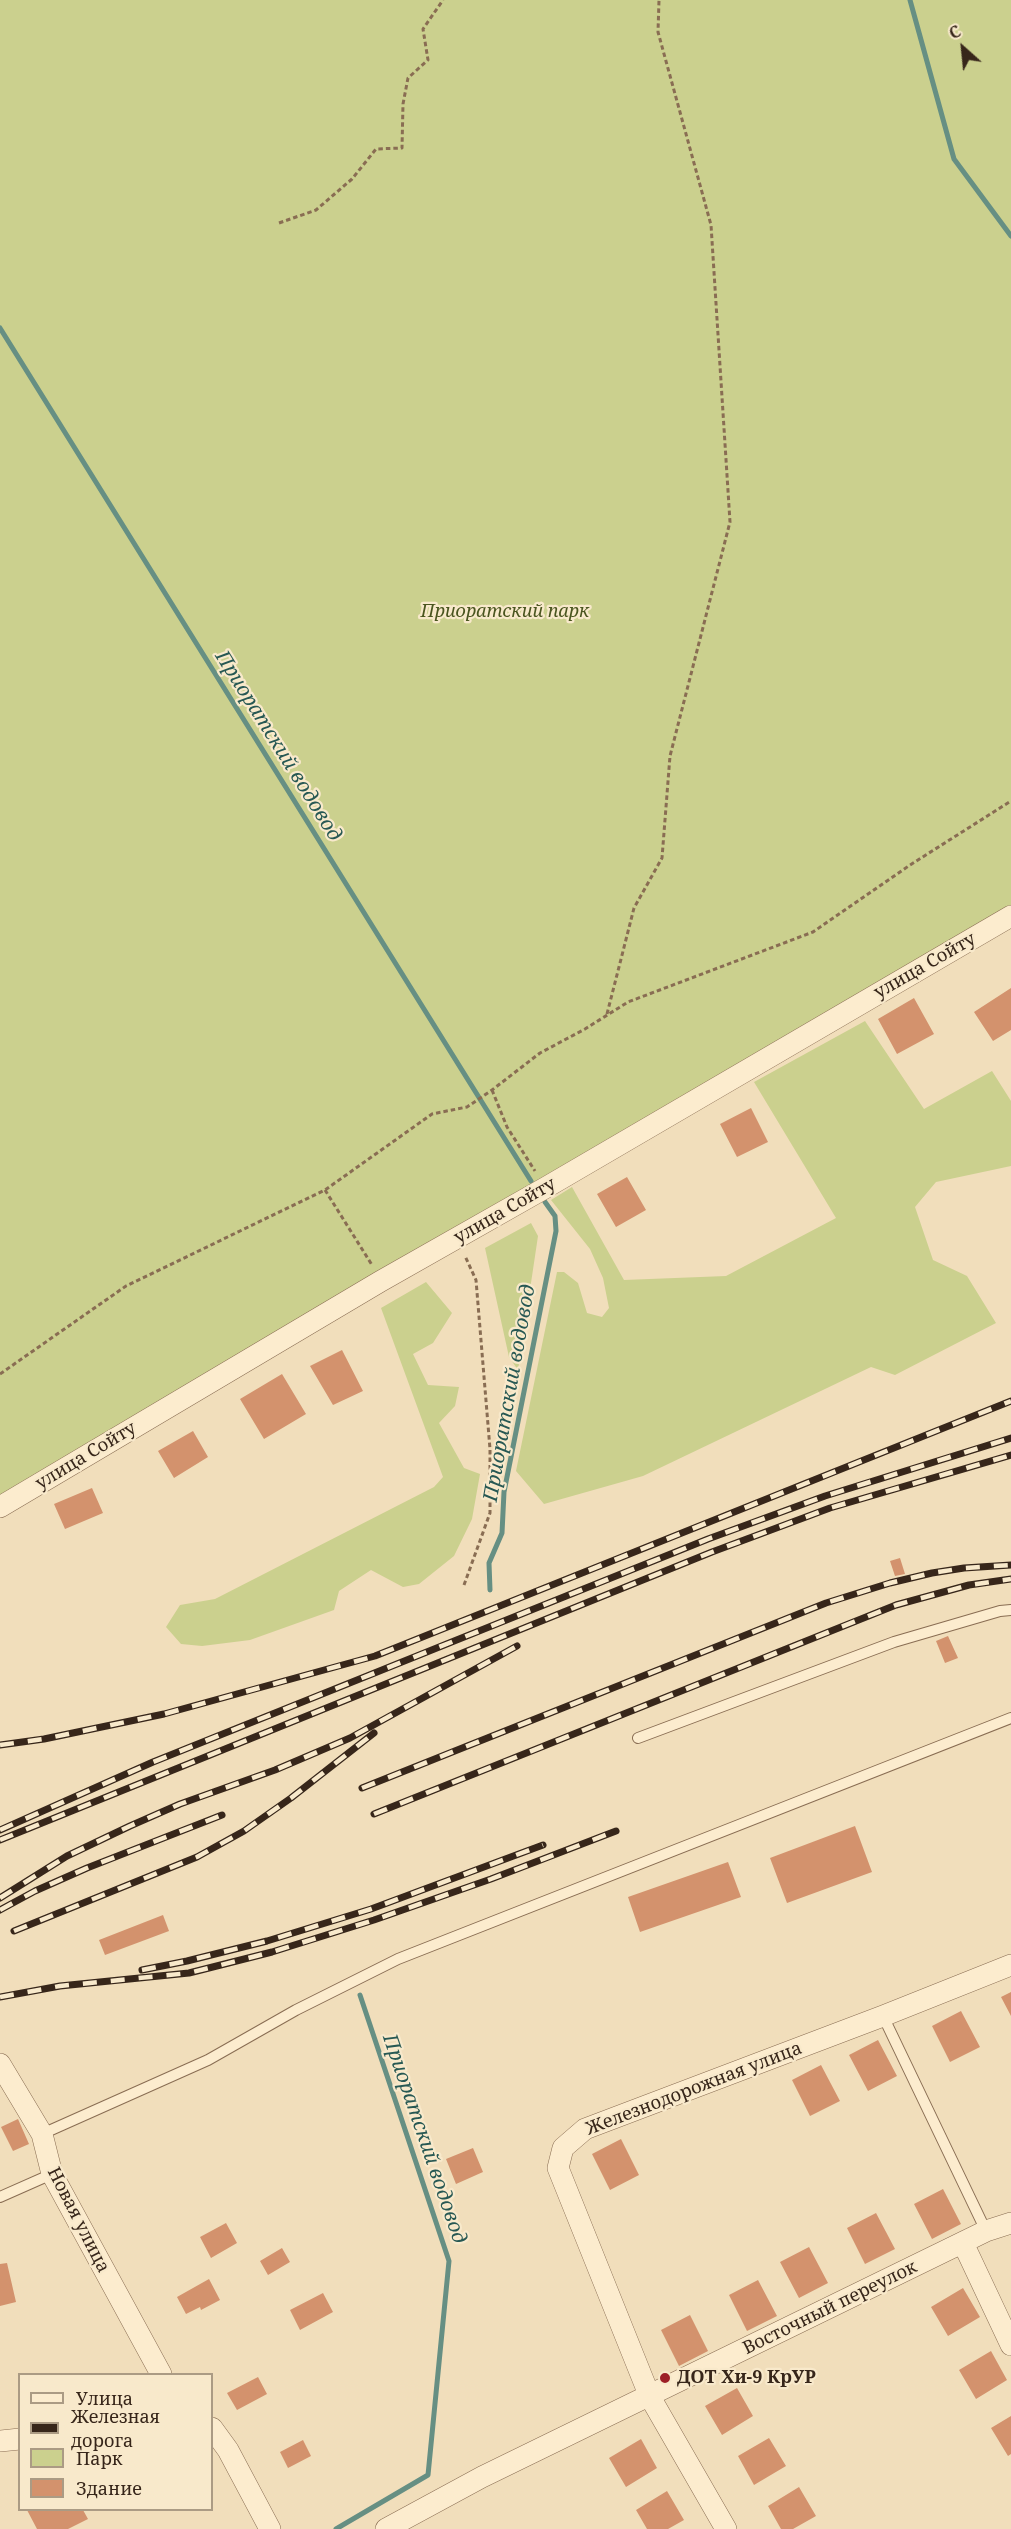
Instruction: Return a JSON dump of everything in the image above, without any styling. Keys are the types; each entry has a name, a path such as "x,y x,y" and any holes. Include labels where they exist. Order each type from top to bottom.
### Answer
{"street":[{"name":"улица Сойту","path":"0,1508 381,1281 1011,916"},
{"name":"Железнодорожная улица","path":"726,2529 650,2397 558,2168 563,2148 585,2130 1011,1965"},
{"name":"Новая улица","path":"0,2064 42,2134 52,2174 160,2373"},
{"name":"Восточный переулок","path":"386,2529 482,2477 986,2231 1011,2223"},
{"path":"963,2243 1011,2345"},
{"path":"213,2429 228,2450 270,2529"},
{"path":"0,2441 18,2439"}],"lane":[{"path":"638,1738 894,1642 1000,1611 1011,1610"},
{"path":"42,2134 208,2060 296,2010 398,1959 1011,1718"},
{"path":"883,2016 986,2231"},
{"path":"0,2197 52,2174"}],"path":[{"path":"279,223 316,210 352,179 376,149 402,148 403,104 408,78 428,60 423,29 443,0"},
{"path":"607,1014 634,908 662,858 670,756 730,522 711,225 658,32 659,0"},
{"path":"0,1374 126,1286 325,1190 432,1114 467,1107 540,1053 628,1002 813,932 920,859 1011,801"},
{"path":"492,1090 507,1127 545,1188"},
{"path":"325,1190 381,1281"},
{"path":"457,1238 476,1280 490,1449 490,1513 464,1585"}],"green space":[{"name":"Приоратский парк","path":"0,0 1011,0 1011,905 0,1497"},
{"path":"865,1021 924,1109 992,1071 1011,1101 1011,1166 936,1182 915,1207 933,1260 967,1276 996,1323 895,1375 871,1367 643,1476 544,1504 516,1471 557,1272 564,1272 578,1283 587,1313 602,1317 609,1308 603,1278 590,1249 551,1200 572,1187 624,1280 726,1276 836,1218 754,1082"},
{"path":"531,1223 538,1236 518,1370 509,1357 485,1248"},
{"path":"426,1282 452,1313 433,1343 413,1354 428,1385 459,1387 455,1406 439,1423 464,1468 480,1474 472,1519 454,1556 419,1584 403,1587 371,1570 339,1591 334,1610 250,1640 202,1646 181,1644 166,1627 180,1605 215,1599 434,1487 443,1477 381,1308"}],"building":[{"path":"1011,988 1011,1030 993,1041 974,1012"},
{"path":"914,998 934,1034 897,1054 878,1019"},
{"path":"751,1108 768,1142 737,1157 720,1124"},
{"path":"627,1177 646,1210 616,1227 597,1194"},
{"path":"342,1350 363,1391 333,1405 310,1366"},
{"path":"282,1374 306,1414 264,1439 240,1399"},
{"path":"193,1431 208,1457 174,1478 158,1451"},
{"path":"92,1488 103,1513 65,1529 54,1504"},
{"path":"900,1558 905,1574 895,1576 890,1561"},
{"path":"948,1636 958,1658 945,1663 936,1641"},
{"path":"855,1826 872,1872 787,1903 770,1858"},
{"path":"728,1862 741,1897 640,1932 628,1897"},
{"path":"163,1915 169,1931 105,1955 99,1940"},
{"path":"1011,1992 1011,2016 1001,1997"},
{"path":"961,2011 980,2047 950,2062 932,2026"},
{"path":"878,2040 897,2076 868,2091 849,2055"},
{"path":"821,2065 840,2101 810,2116 792,2080"},
{"path":"18,2119 29,2144 13,2151 1,2127"},
{"path":"621,2139 639,2175 610,2190 592,2154"},
{"path":"473,2148 483,2172 456,2184 446,2159"},
{"path":"943,2189 961,2224 932,2239 914,2204"},
{"path":"876,2213 895,2249 865,2264 847,2228"},
{"path":"226,2223 237,2243 211,2258 200,2237"},
{"path":"809,2247 828,2283 799,2298 780,2262"},
{"path":"282,2248 290,2262 268,2275 260,2261"},
{"path":"7,2263 16,2302 0,2306 0,2264"},
{"path":"209,2279 220,2300 201,2310 200,2307 186,2314 177,2297"},
{"path":"758,2280 777,2316 747,2331 729,2295"},
{"path":"963,2288 980,2317 948,2336 931,2307"},
{"path":"323,2293 333,2312 300,2330 290,2310"},
{"path":"690,2315 708,2351 679,2366 661,2330"},
{"path":"991,2351 1007,2380 976,2399 959,2370"},
{"path":"258,2377 267,2394 237,2410 227,2393"},
{"path":"737,2388 753,2416 722,2435 705,2406"},
{"path":"1011,2416 1011,2454 1008,2456 991,2428"},
{"path":"769,2438 786,2466 754,2485 738,2456"},
{"path":"641,2439 657,2468 626,2487 609,2458"},
{"path":"303,2440 311,2456 288,2468 280,2452"},
{"path":"799,2487 816,2516 793,2529 781,2529 768,2506"},
{"path":"667,2491 684,2520 668,2529 647,2529 636,2510"},
{"path":"28,2511 84,2511 88,2519 68,2529 37,2529"}],"waterway":[{"path":"910,0 954,159 1011,236"},
{"name":"Приоратский водовод","path":"0,328 531,1181"},
{"name":"Приоратский водовод","path":"490,1590 489,1563 502,1533 504,1492 556,1231 555,1216 545,1202"},
{"name":"Приоратский водовод","path":"336,2529 428,2475 449,2261 360,1995"}],"railway":[{"path":"0,1745 44,1739 164,1714 375,1656 1011,1401"},
{"path":"0,1830 153,1762 708,1539 825,1496 1011,1438"},
{"path":"0,1840 712,1552 830,1508 1011,1455"},
{"path":"362,1788 826,1603 890,1583 932,1573 1011,1565"},
{"path":"374,1814 896,1605 969,1585 1011,1579"},
{"path":"0,1898 67,1856 130,1826 180,1804 275,1770 350,1738 517,1646"},
{"path":"14,1931 197,1857 244,1831 291,1798 374,1733"},
{"path":"0,1910 35,1891 87,1868 222,1815"},
{"path":"0,1997 60,1986 189,1973 272,1952 374,1920 491,1879 616,1831"},
{"path":"142,1970 267,1941 371,1909 543,1845"}],"place":[{"name":"ДОТ Хи-9 КрУР","path":"665,2378"}]}
